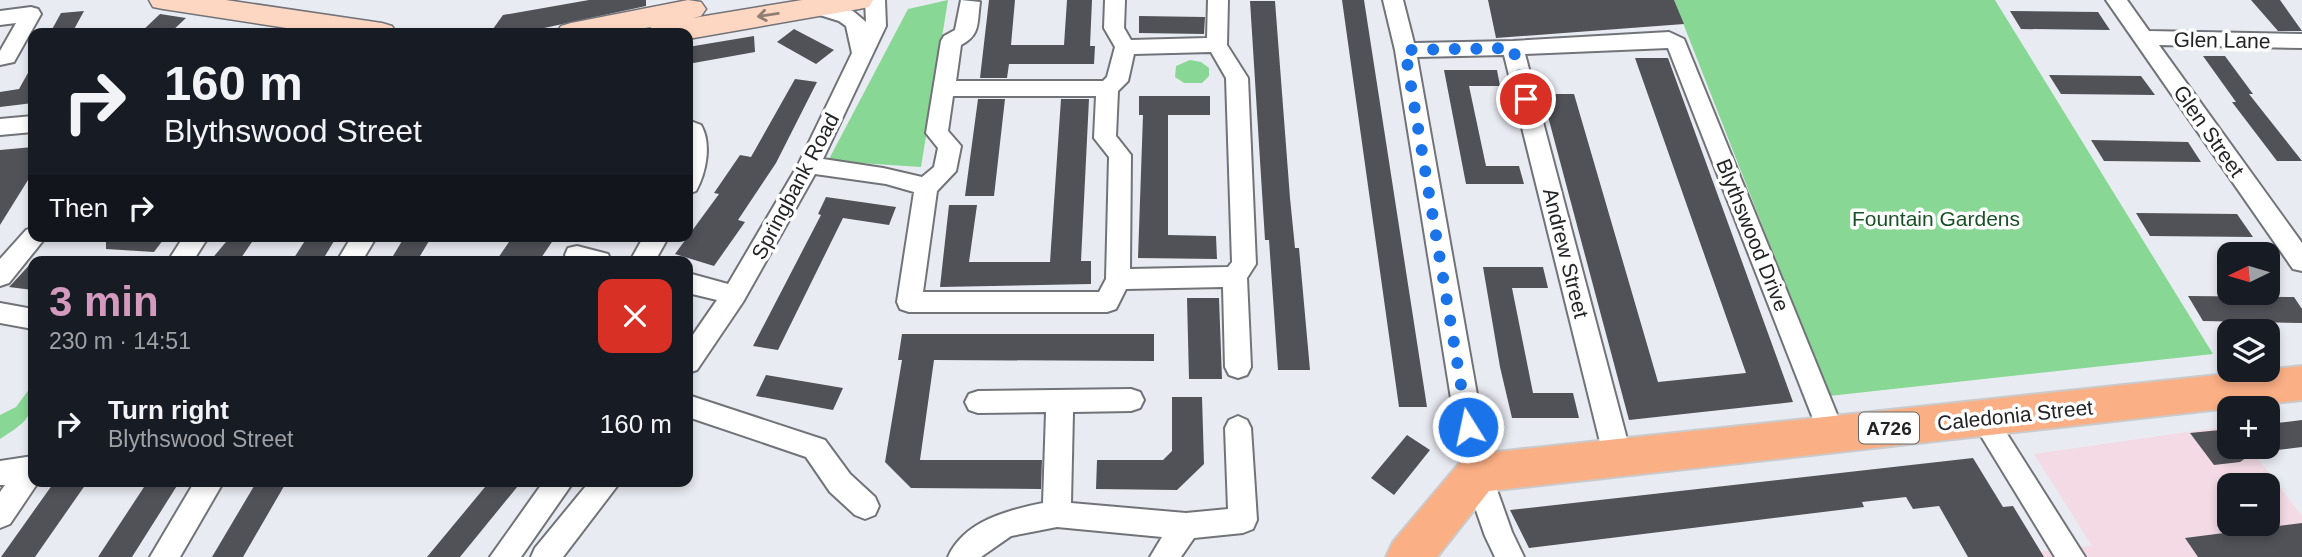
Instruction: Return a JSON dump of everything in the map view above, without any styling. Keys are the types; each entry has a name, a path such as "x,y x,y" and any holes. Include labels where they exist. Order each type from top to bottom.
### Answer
{"main road":[{"name":"Caledonia Street","path":"1477,473 2302,383"},
{"path":"1409,557 1477,473"}],"street":[{"path":"163,0 349,28"},
{"path":"597,28 744,0"},
{"path":"693,28 859,0"},
{"name":"Springbank Road","path":"693,355 734,295 809,165 876,26 875,0"},
{"path":"944,89 1107,88 1117,81 1125,47 1114,28 1115,0"},
{"path":"1218,0 1217,45 1237,78 1244,264 1235,277 1238,367"},
{"path":"1393,0 1405,50 1477,473 1499,536 1510,557"},
{"name":"Glen Street","path":"2116,0 2302,262"},
{"path":"970,2 965,34 951,41 937,132 950,146 946,171 926,187 909,302 1107,302 1118,279 1120,155 1105,138 1107,88"},
{"path":"817,8 838,12 856,23 863,53"},
{"path":"0,18 31,14 7,57 0,58"},
{"name":"Glen Lane","path":"2143,38 2302,41"},
{"name":"Blythswood Drive","path":"1513,48 1669,39 1677,44 1832,435"},
{"path":"1125,47 1217,45"},
{"path":"1405,50 1513,48"},
{"name":"Andrew Street","path":"1513,48 1618,458"},
{"path":"0,127 28,124"},
{"path":"693,131 697,145 693,163"},
{"path":"809,165 926,187"},
{"path":"0,275 29,242"},
{"path":"1118,279 1235,277"},
{"path":"693,284 734,295"},
{"path":"0,313 28,318"},
{"path":"978,402 1131,400"},
{"path":"1057,514 1060,401"},
{"path":"693,409 815,448 840,483 865,506"},
{"path":"1983,418 2071,557"},
{"path":"962,557 974,543 1006,522 1057,514 1186,526 1243,520 1238,428"},
{"path":"0,473 28,470"},
{"path":"0,515 28,476"},
{"path":"164,557 205,487"},
{"path":"504,557 556,487"},
{"path":"545,557 602,487"},
{"path":"1164,557 1186,526"}],"shaded area":[{"path":"2217,428 2217,459 2258,459 2269,473 2217,473 2217,536 2280,536 2280,487 2302,516 2302,557 1992,557 2092,546 2034,454"}],"green space":[{"path":"948,0 921,167 828,161 908,9"},
{"name":"Fountain Gardens","path":"1674,0 1995,0 2213,354 1829,396"},
{"path":"1190,60 1201,62 1209,68 1209,76 1202,83 1184,83 1175,77 1176,66"},
{"path":"28,391 27,418 0,439 0,415 16,407"}],"building":[{"path":"589,0 646,0 646,6 544,28 494,28 503,15"},
{"path":"989,0 1015,0 1011,45 1064,45 1067,0 1092,0 1090,46 1095,46 1094,64 1009,64 1007,78 980,78"},
{"path":"1342,0 1364,0 1427,407 1399,407"},
{"path":"1488,0 1674,0 1684,24 1496,38"},
{"path":"2251,0 2280,0 2302,31 2278,31"},
{"path":"1250,1 1275,1 1290,198 1295,248 1299,248 1310,370 1278,370 1269,240 1265,240"},
{"path":"84,11 75,28 53,28 61,13"},
{"path":"2010,11 2098,12 2110,30 2021,29"},
{"path":"160,14 186,18 175,28 145,28"},
{"path":"1139,16 1205,17 1204,34 1139,33"},
{"path":"794,29 834,50 816,64 777,42"},
{"path":"754,36 755,52 693,63 693,46"},
{"path":"2203,56 2225,56 2253,94 2249,94 2302,161 2277,161 2232,102 2236,102"},
{"path":"1635,58 1668,58 1793,402 1629,420 1542,94 1574,94 1658,382 1746,373"},
{"path":"1444,70 1497,70 1500,86 1469,86 1486,166 1519,166 1524,184 1466,184"},
{"path":"28,73 28,104 0,107 0,92 19,89"},
{"path":"2049,75 2141,76 2155,95 2061,94"},
{"path":"795,79 817,82 776,163 738,220 745,222 714,266 693,260 693,256 675,254 684,242 693,242 693,229 719,194 714,193 740,155 751,157"},
{"path":"1139,96 1210,96 1210,115 1168,115 1168,235 1216,236 1217,259 1138,258 1143,115 1139,115"},
{"path":"978,99 1005,99 994,196 965,196"},
{"path":"1061,99 1089,99 1081,261 1091,261 1091,284 940,287 949,205 977,205 969,262 1050,262"},
{"path":"2091,140 2188,142 2201,162 2104,161"},
{"path":"28,147 28,180 0,225 0,150"},
{"path":"826,197 896,207 889,225 843,218 778,350 753,346 821,215 818,214"},
{"path":"2136,213 2237,214 2253,237 2150,236"},
{"path":"106,242 162,242 154,252 106,249"},
{"path":"226,242 252,242 242,256 214,256"},
{"path":"304,242 333,242 325,256 295,256"},
{"path":"401,242 428,242 420,256 393,256"},
{"path":"509,242 552,242 542,256 499,256"},
{"path":"28,266 28,289 9,287"},
{"path":"1483,267 1543,267 1548,288 1512,288 1533,393 1573,393 1579,418 1512,418 1500,367"},
{"path":"2188,296 2217,296 2217,305 2280,305 2280,297 2294,297 2302,309 2302,323 2280,323 2280,319 2203,321"},
{"path":"1187,298 1219,298 1222,379 1189,379"},
{"path":"902,334 1154,334 1154,361 934,360 920,460 1042,460 1041,489 911,488 885,462 902,360 898,360"},
{"path":"766,375 843,388 833,410 756,396"},
{"path":"1172,397 1202,397 1204,464 1177,490 1096,489 1097,460 1163,460 1172,451"},
{"path":"2302,420 2302,447 2280,450 2280,423"},
{"path":"2217,430 2217,459 2244,459 2214,465 2190,433"},
{"path":"1407,435 1430,450 1394,495 1371,478"},
{"path":"1973,458 2003,507 2013,506 2044,557 1968,557 1939,506 1913,509 1906,497 1862,502 1864,507 1529,548 1510,510"},
{"path":"51,487 84,487 35,557 1,557"},
{"path":"144,487 176,487 132,557 98,557"},
{"path":"253,487 284,487 243,557 212,557"},
{"path":"485,487 517,487 460,557 427,557"},
{"path":"2302,523 2302,557 2198,557 2185,538 2217,534 2217,536 2280,536 2280,526"}],"route":[{"path":"1468,427 1405,50 1513,48 1526,99"}]}
